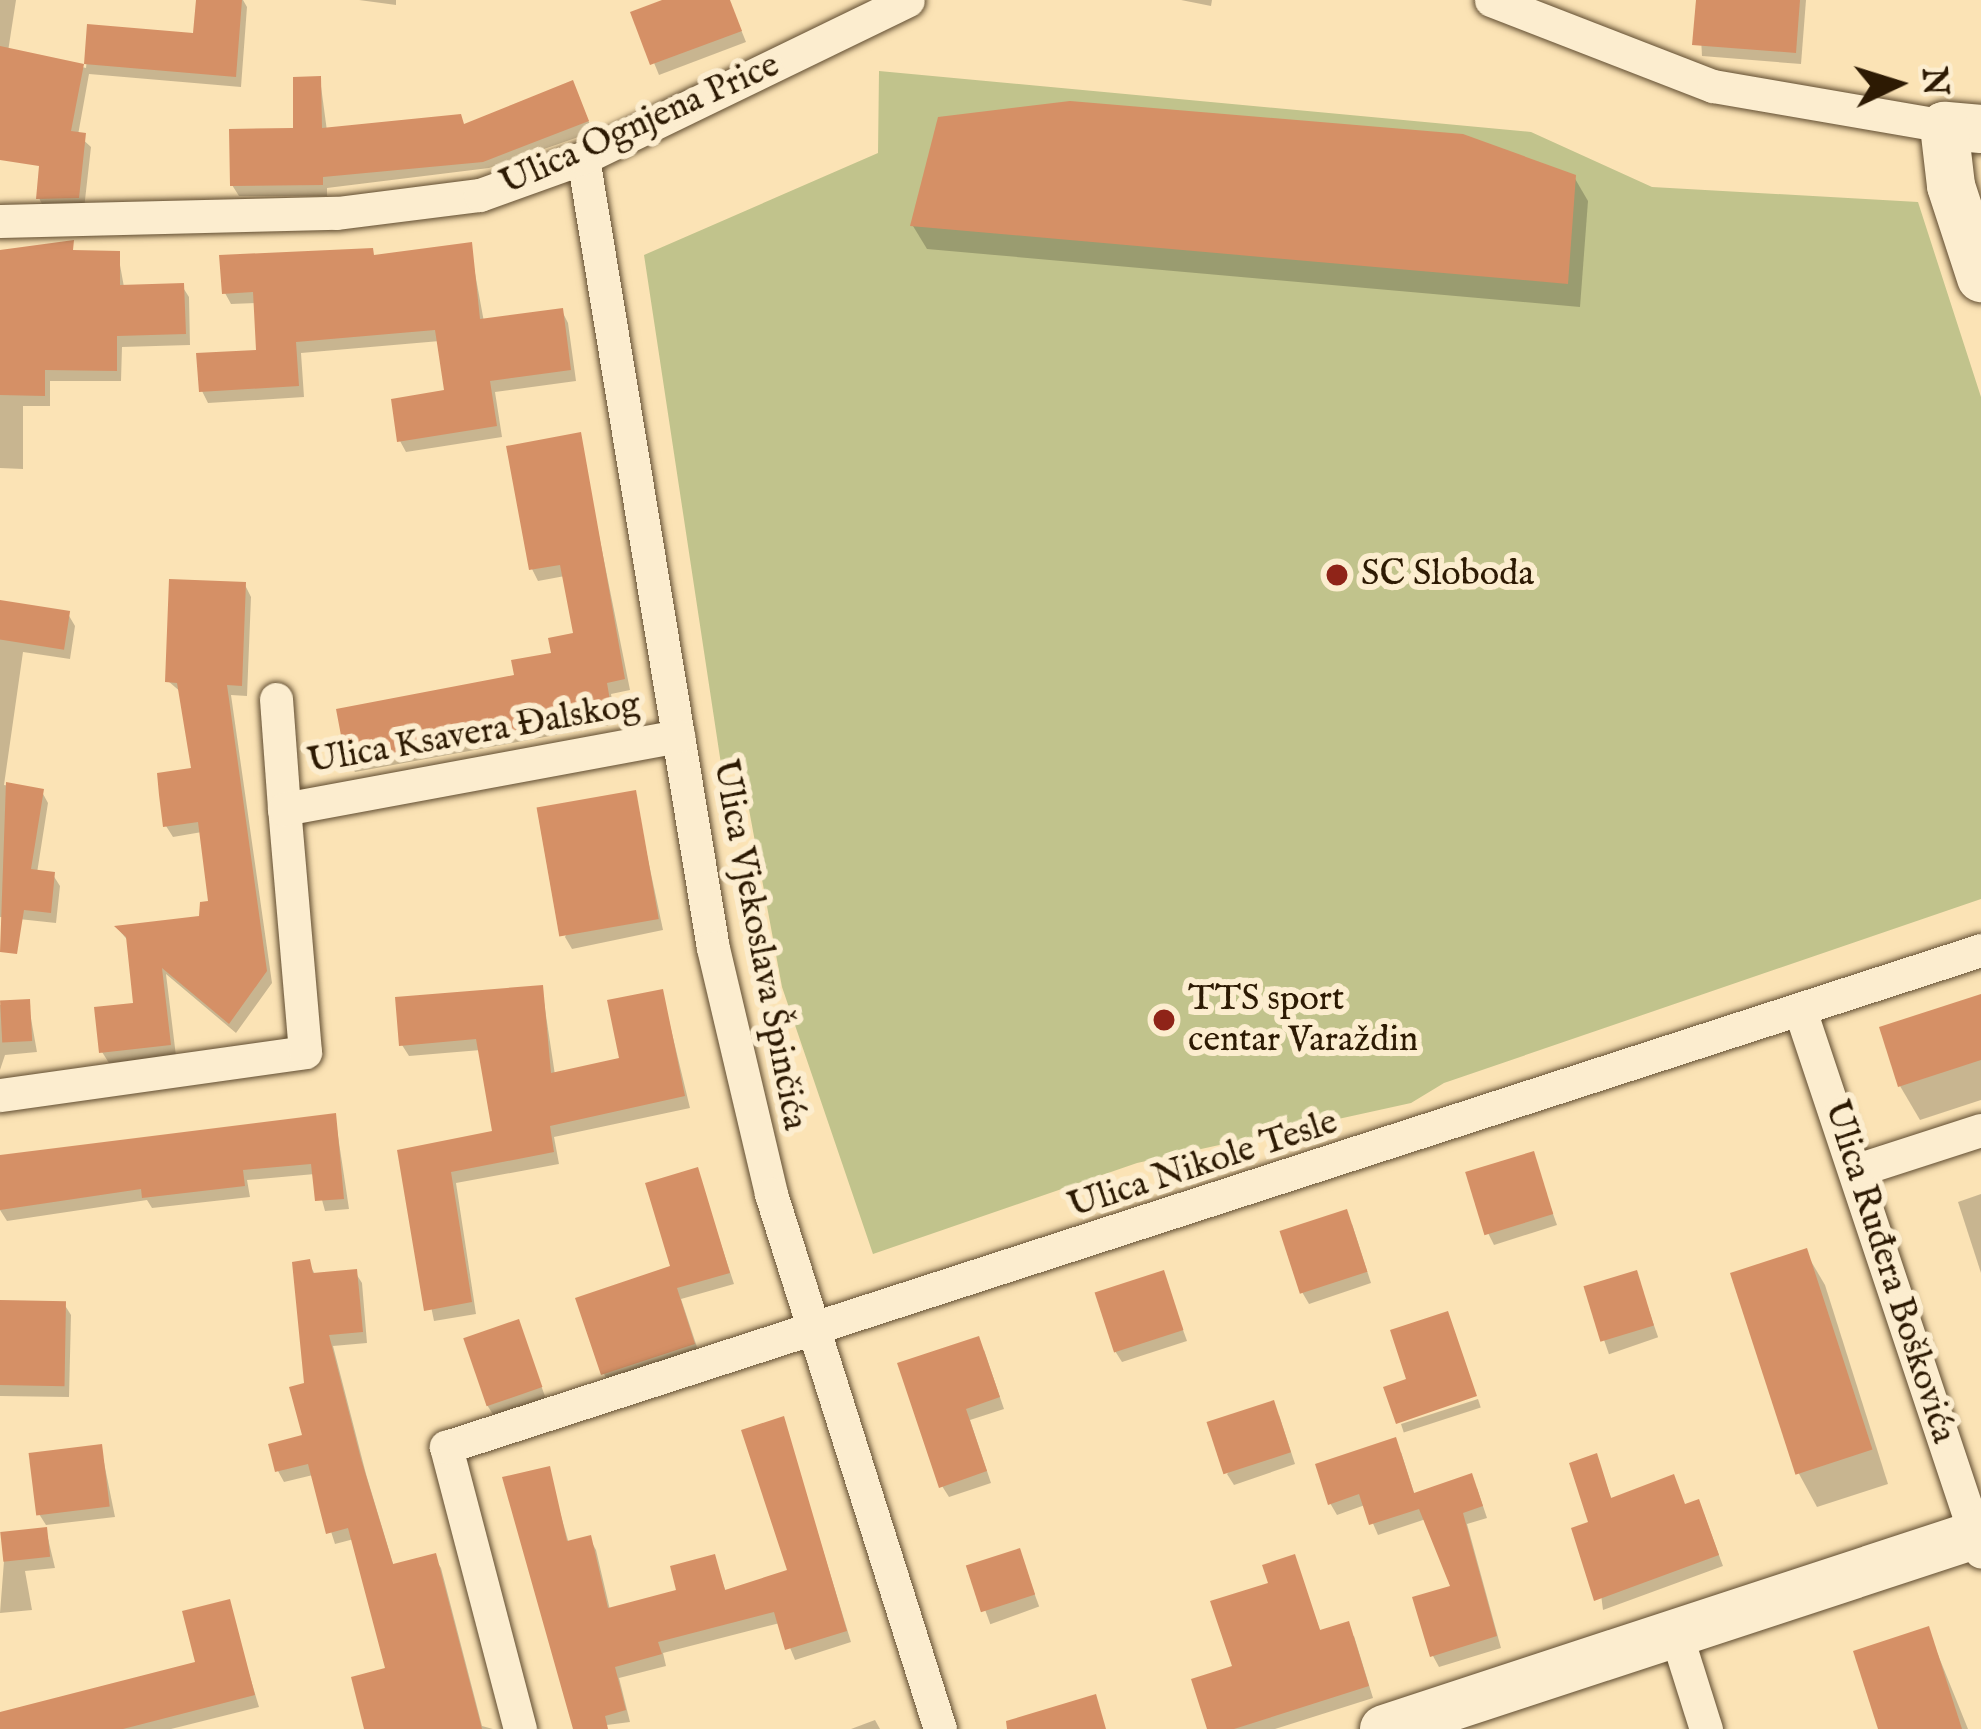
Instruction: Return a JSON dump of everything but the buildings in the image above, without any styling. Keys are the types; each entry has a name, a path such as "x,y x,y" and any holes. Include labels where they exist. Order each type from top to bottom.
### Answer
{"street":[{"name":"Ulica Ognjena Price","path":"0,221 338,213 480,195 583,158 908,0"},
{"path":"1491,0 1713,86 1962,128 1952,186 1981,278"},
{"name":"Ulica Vjekoslava Špinčića","path":"583,158 712,948 814,1334 940,1729"},
{"name":"Ulica Ksavera Đalskog","path":"0,1094 305,1052 276,699"},
{"name":"Ulica Ksavera Đalskog","path":"284,809 678,736"},
{"name":"Ulica Nikole Tesle","path":"520,1729 446,1447 814,1334 1981,950"},
{"name":"Ulica Ruđera Boškovića","path":"1384,1729 1979,1540 1800,1010"},
{"path":"1857,1170 1981,1130"},
{"path":"1676,1634 1706,1729"}],"green space":[{"name":"SC Sloboda","path":"879,71 1531,132 1652,187 1918,202 1981,397 1981,899 1444,1083 1411,1103 1137,1163 873,1254 782,987 740,761 721,764 644,255 878,153"}],"place":[{"name":"SC Sloboda","path":"1337,575"},
{"name":"TTS sport centar Varaždin","path":"1164,1020"}]}
